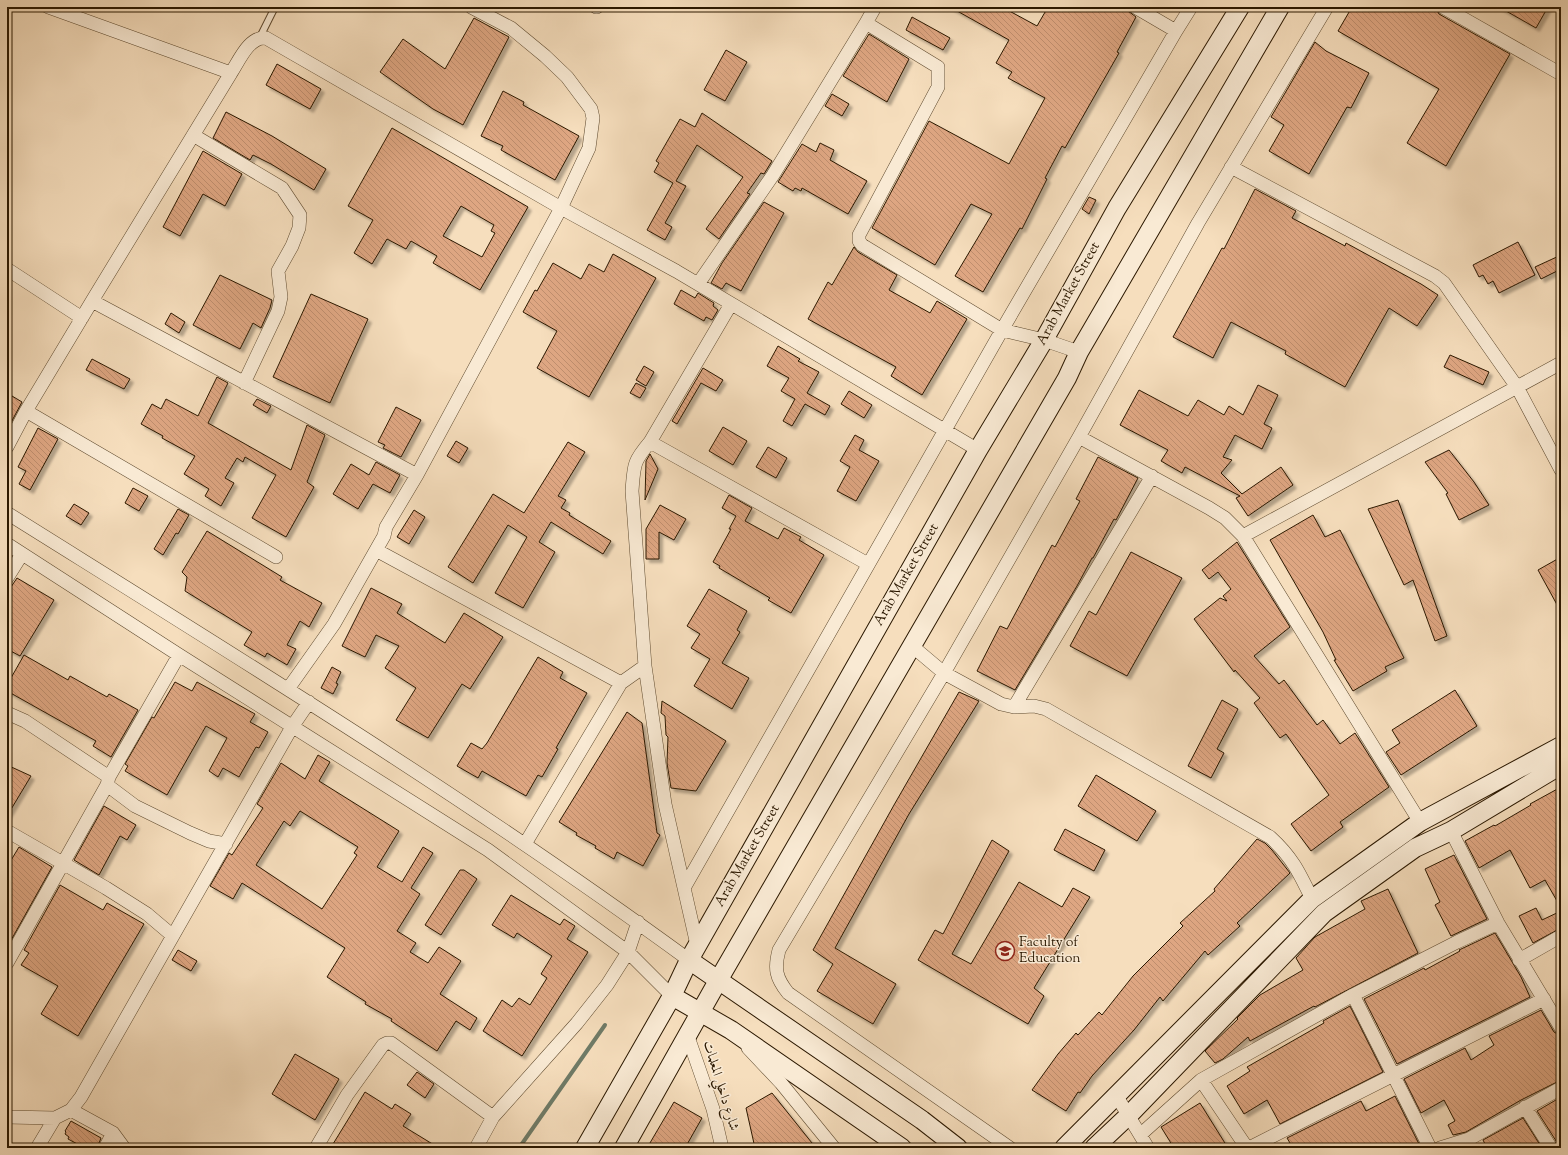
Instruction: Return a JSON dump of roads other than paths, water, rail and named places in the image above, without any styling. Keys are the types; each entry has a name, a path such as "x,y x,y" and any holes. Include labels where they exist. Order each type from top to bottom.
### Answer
{"main road":[{"name":"Arab Market Street","path":"585,1148 672,996 693,952 978,450 1044,340 1117,208 1240,7"},
{"path":"624,1148 687,1034 702,1012 719,979 1063,384 1079,352 1280,7"},
{"path":"1064,1148 1116,1094 1312,899 1420,822 1561,746"},
{"path":"1094,1148 1129,1115 1324,913 1415,848 1451,831 1561,765"},
{"path":"1382,849 1393,864"},
{"path":"693,952 719,979 922,1120 958,1148"},
{"path":"672,996 731,1030 902,1148"}],"street":[{"path":"48,7 231,73"},
{"path":"288,689 334,624 384,536 386,527 417,475 561,208 589,148 593,118 591,109 567,77 512,28 471,7"},
{"path":"698,284 773,175 875,7"},
{"path":"1134,7 1176,31"},
{"path":"684,888 1002,330 1191,7"},
{"path":"1010,1148 788,993 781,984 776,973 776,961 779,950 944,674 1079,437 1198,223 1327,7"},
{"path":"1443,7 1561,74"},
{"path":"866,23 938,67 938,87 859,235 859,241 862,245 1002,330 1044,340 1079,352"},
{"path":"7,447 26,411 231,73 252,42 260,37 266,38 561,208 698,284 978,450"},
{"path":"193,135 282,188 300,215 299,228 292,246 278,271 281,297 278,311 244,382"},
{"path":"1231,167 1435,276 1444,283 1517,386 1561,470"},
{"path":"7,269 82,318"},
{"path":"92,301 417,475"},
{"path":"693,952 684,888 665,804 645,666 632,491 634,465 639,455 650,442 731,304"},
{"path":"1243,536 1561,363"},
{"path":"26,411 276,557"},
{"path":"1079,437 1214,511 1243,536 1420,822"},
{"path":"650,442 868,564"},
{"path":"1014,707 1152,476"},
{"path":"7,513 309,702 525,844 638,922 693,952"},
{"path":"7,544 179,655 488,850 628,952 672,996"},
{"path":"376,550 622,682"},
{"path":"7,578 22,554"},
{"path":"912,646 944,674 1001,704 1014,707 1034,706 1046,709 1270,837 1285,850 1296,866 1312,899"},
{"path":"7,962 179,655"},
{"path":"525,844 622,682 645,666"},
{"path":"7,1117 55,1118 72,1110 81,1097 226,844 292,726 309,702"},
{"path":"7,712 25,721 108,781 135,806 209,841 226,844"},
{"path":"7,831 147,914 173,936"},
{"path":"1451,831 1498,923 1561,1028"},
{"path":"476,1148 494,1117 578,1023 606,985 628,952 638,922"},
{"path":"1140,1135 1201,1080 1353,995 1457,942 1498,923"},
{"path":"1519,960 1561,936"},
{"path":"1353,995 1430,1148"},
{"path":"1201,1080 1248,1148 1544,999"},
{"path":"731,1030 781,1083 834,1148"},
{"name":"شارع داخلي المعلمات","path":"687,1034 713,1109 722,1148"},
{"path":"316,1148 347,1095 383,1045 387,1043 392,1044 494,1117"},
{"path":"1440,1148 1472,1143 1525,1107 1561,1088"},
{"path":"1116,1094 1148,1148"},
{"path":"1525,1107 1550,1148"},
{"path":"72,1110 113,1133 124,1148"},
{"path":"37,1148 55,1118"},
{"path":"105,1148 113,1133"}],"lane":[{"path":"260,37 275,7"}],"waterway":[{"path":"519,1148 605,1025"}],"place":[{"name":"Faculty of Education","path":"1005,951"}]}
